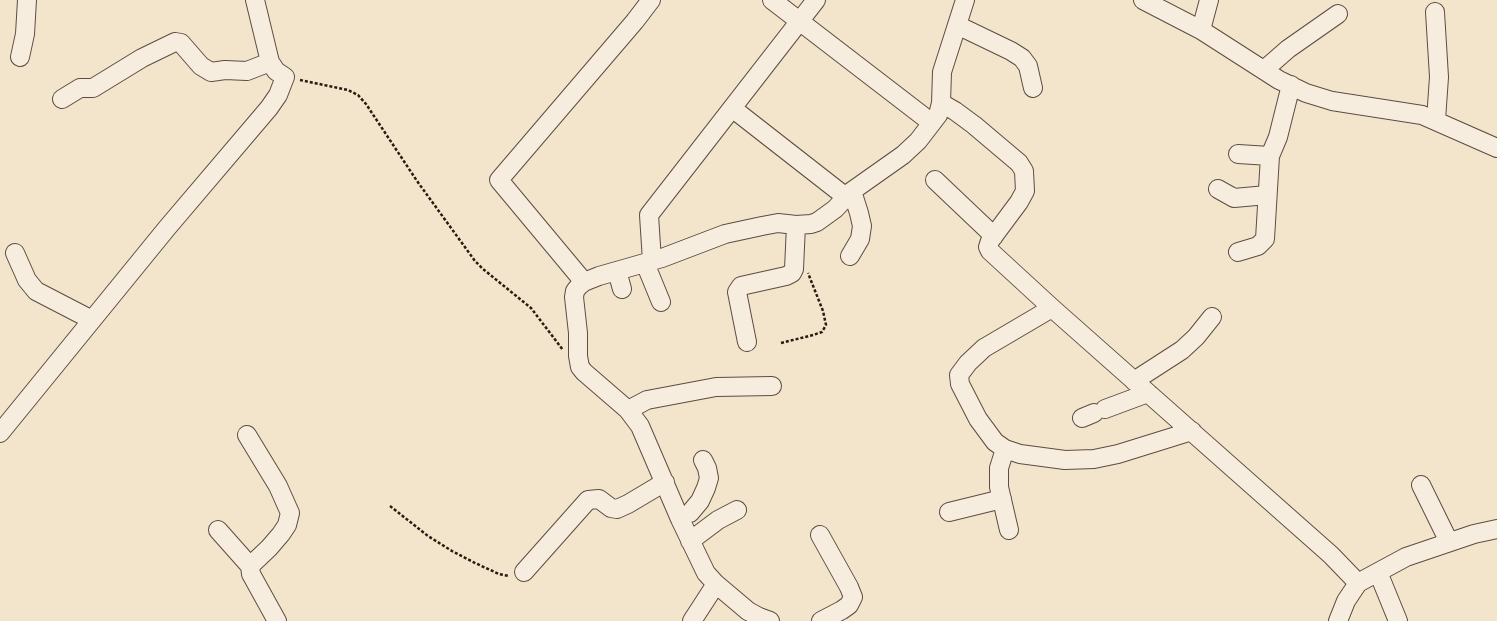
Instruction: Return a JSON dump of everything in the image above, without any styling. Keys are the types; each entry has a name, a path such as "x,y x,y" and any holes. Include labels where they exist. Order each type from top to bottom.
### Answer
{"street":[{"path":"20,57 25,34 27,0"},
{"path":"2,428 167,228 269,108 278,95 285,78 276,71 270,62 255,0"},
{"path":"584,282 500,180 635,21 651,0"},
{"path":"772,0 932,123"},
{"path":"660,302 648,262 649,215 816,0"},
{"path":"770,621 748,611 716,584 706,573 690,541 684,517 665,482 640,426 628,410 580,367 574,298 575,291 584,282 599,276 648,262 726,234 778,223 796,225 817,222 835,209 849,194 903,155 918,141 938,115 941,103 942,72 965,0"},
{"path":"1143,0 1201,30 1264,70 1306,93 1332,101 1422,115 1497,148"},
{"path":"1201,30 1209,0"},
{"path":"1435,12 1439,77 1436,120"},
{"path":"1264,70 1288,49 1338,14"},
{"path":"957,25 1011,51 1022,58 1028,66 1033,88"},
{"path":"62,99 80,88 93,88 142,58 175,42 181,43 201,66 211,72 225,70 247,71 270,62"},
{"path":"1238,252 1258,246 1265,239 1270,156 1278,137 1291,85"},
{"path":"941,103 974,125 1019,163 1024,171 1025,191 1019,202 990,241 988,247 990,251 1330,555 1358,583"},
{"path":"732,108 849,194 860,213 862,226 860,239 850,256"},
{"path":"1238,154 1270,156"},
{"path":"935,180 994,236"},
{"path":"1218,189 1234,198 1267,195"},
{"path":"747,342 737,292 741,286 786,276 792,273 794,269 796,225"},
{"path":"15,253 27,280 36,291 92,320"},
{"path":"617,271 622,289"},
{"path":"1052,308 984,348 968,363 959,375 960,384 978,419 995,442 1005,449 1020,454 1065,460 1094,459 1118,454 1192,431"},
{"path":"1134,381 1182,350 1196,337 1212,317"},
{"path":"628,410 647,400 660,397 716,388 772,386"},
{"path":"1094,413 1148,393"},
{"path":"247,435 278,486 290,513 287,525 281,534 250,566"},
{"path":"1005,449 999,468 999,487 1009,530"},
{"path":"684,517 700,501 706,488 709,478 707,468 703,460"},
{"path":"524,572 588,500 599,499 611,508 617,508 628,504 665,482"},
{"path":"1421,484 1449,542"},
{"path":"949,512 1002,499"},
{"path":"690,541 718,520 737,510"},
{"path":"1338,621 1346,600 1358,583 1406,557 1474,534 1497,529"},
{"path":"218,530 250,566 251,574 277,621"},
{"path":"820,535 853,597 849,605 821,621"},
{"path":"1378,572 1398,621"},
{"path":"692,621 716,584"}],"path":[{"path":"285,78 348,90 358,95 366,104 416,181 475,261 531,308 561,348 580,367"},
{"path":"781,343 813,336 822,332 826,325 823,311 806,268"},
{"path":"390,506 428,536 475,564 499,574 509,576 515,576 524,572"}]}
